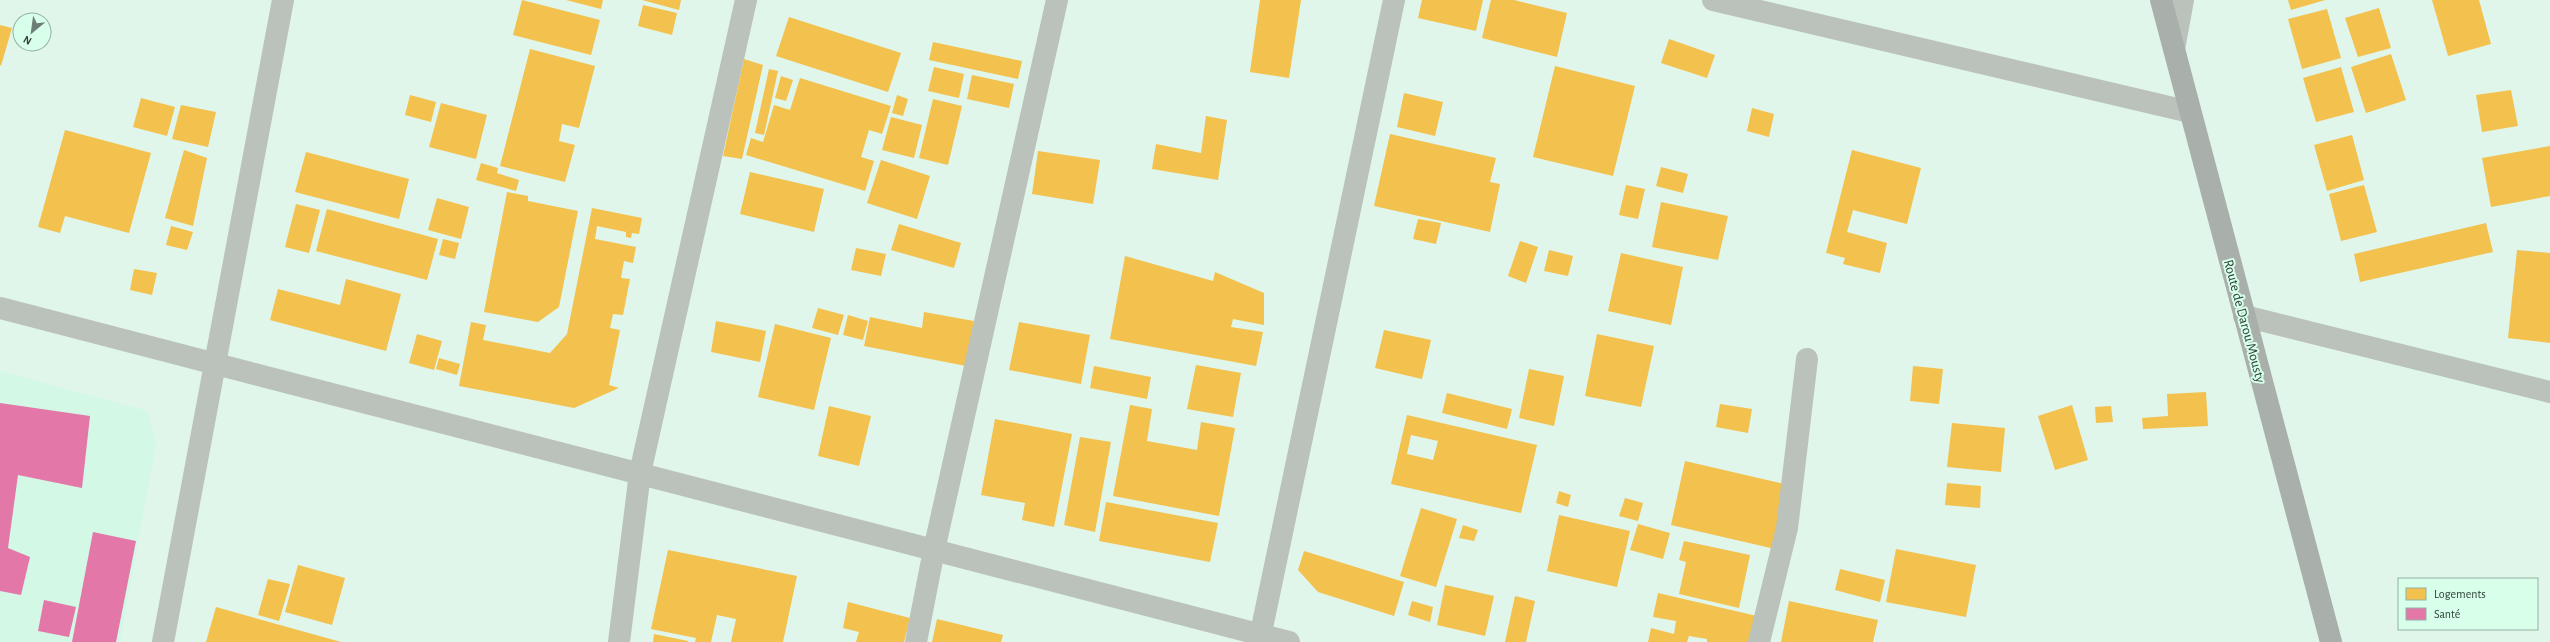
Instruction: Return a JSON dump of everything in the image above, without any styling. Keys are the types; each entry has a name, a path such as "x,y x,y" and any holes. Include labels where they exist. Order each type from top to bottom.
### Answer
{"main road":[{"name":"Route de Darou Mousty","path":"2161,0 2330,642"}],"street":[{"path":"163,642 283,0"},
{"path":"619,642 640,473 746,0"},
{"path":"916,642 934,550 1057,0"},
{"path":"1260,638 1394,0"},
{"path":"1713,0 2190,112"},
{"path":"2174,49 2183,0"},
{"path":"0,308 640,473 934,550 1260,638 1289,642"},
{"path":"2244,316 2550,392"},
{"path":"1759,642 1787,528 1807,359"}],"shaded area":[{"path":"0,371 147,411 156,443 120,642 0,642"}],"building: Logements":[{"path":"522,0 600,20 591,55 513,35"},
{"path":"566,0 603,0 601,9"},
{"path":"642,0 681,0 679,10"},
{"path":"1260,0 1301,0 1289,78 1250,72"},
{"path":"1422,0 1483,0 1476,31 1418,18"},
{"path":"1491,0 1514,0 1567,13 1557,57 1482,38"},
{"path":"2288,0 2325,0 2291,10"},
{"path":"2432,0 2479,0 2491,44 2448,56"},
{"path":"643,5 677,13 672,35 638,26"},
{"path":"2379,8 2391,48 2358,57 2345,18"},
{"path":"2327,9 2341,58 2302,69 2288,19"},
{"path":"789,17 901,53 888,92 776,56"},
{"path":"0,25 12,28 1,66"},
{"path":"1669,39 1715,55 1707,78 1661,63"},
{"path":"933,42 1022,61 1018,79 929,60"},
{"path":"530,49 595,66 579,128 562,124 559,141 575,145 565,182 500,166"},
{"path":"2391,54 2406,100 2366,113 2351,67"},
{"path":"744,59 763,65 742,159 723,156"},
{"path":"1555,66 1635,86 1613,176 1533,157"},
{"path":"934,67 964,74 959,98 928,91"},
{"path":"2341,67 2354,112 2316,122 2303,78"},
{"path":"769,69 778,71 764,135 755,133"},
{"path":"972,75 1014,84 1009,108 967,99"},
{"path":"781,76 793,80 786,101 775,98"},
{"path":"800,78 891,106 882,134 869,130 861,157 874,161 865,191 746,155 751,138 763,142 774,105 790,110"},
{"path":"2511,90 2518,126 2482,132 2476,95"},
{"path":"1404,93 1443,102 1435,136 1397,127"},
{"path":"410,95 436,102 431,122 405,115"},
{"path":"897,95 908,99 903,116 892,113"},
{"path":"141,98 175,107 167,136 133,127"},
{"path":"933,99 962,106 948,165 919,158"},
{"path":"441,103 487,115 476,159 429,147"},
{"path":"181,105 216,112 208,147 172,139"},
{"path":"1752,108 1774,114 1769,137 1747,131"},
{"path":"1206,116 1227,120 1218,180 1152,169 1156,144 1201,153"},
{"path":"891,117 922,125 914,158 882,150"},
{"path":"65,130 151,153 129,233 65,216 60,233 38,227"},
{"path":"1390,134 1496,158 1490,182 1500,184 1490,232 1374,206"},
{"path":"2352,135 2364,180 2327,191 2314,145"},
{"path":"2550,146 2550,196 2491,207 2482,158"},
{"path":"184,150 207,158 193,226 165,218"},
{"path":"1852,150 1921,168 1907,224 1853,210 1847,232 1887,243 1880,273 1843,264 1845,258 1826,253"},
{"path":"1038,151 1100,160 1093,204 1032,194"},
{"path":"306,152 409,179 399,219 295,192"},
{"path":"881,160 930,176 917,219 867,203"},
{"path":"481,163 498,168 497,173 519,180 516,191 476,180"},
{"path":"1661,167 1688,174 1683,193 1656,186"},
{"path":"750,172 824,189 814,232 740,214"},
{"path":"1626,185 1645,189 1638,219 1619,215"},
{"path":"2364,185 2377,232 2341,241 2329,194"},
{"path":"507,192 528,196 528,201 578,211 559,307 538,322 484,312"},
{"path":"437,198 469,207 461,239 428,230"},
{"path":"1661,202 1728,216 1718,260 1652,247"},
{"path":"296,204 320,210 309,253 285,247"},
{"path":"592,208 642,218 639,234 632,233 631,238 626,237 626,232 597,226 595,239 636,247 633,263 624,261 621,278 630,279 623,315 613,314 610,328 620,330 609,385 619,388 574,408 459,386 471,322 486,325 483,340 550,353 567,334"},
{"path":"327,209 438,239 427,280 316,251"},
{"path":"1418,219 1441,223 1436,244 1413,239"},
{"path":"2486,223 2493,252 2360,282 2354,254"},
{"path":"899,224 961,243 954,268 891,250"},
{"path":"171,226 193,232 187,250 166,245"},
{"path":"443,239 459,243 455,259 439,255"},
{"path":"1520,241 1538,247 1526,283 1508,276"},
{"path":"856,248 886,254 881,276 851,270"},
{"path":"1549,250 1573,256 1568,276 1544,271"},
{"path":"2517,250 2550,253 2550,343 2508,338"},
{"path":"1621,253 1683,267 1671,325 1608,311"},
{"path":"1125,256 1213,281 1215,272 1264,293 1264,325 1233,319 1231,327 1263,332 1256,366 1110,339"},
{"path":"134,269 157,273 152,295 130,290"},
{"path":"346,279 401,294 386,351 270,320 278,289 340,305"},
{"path":"818,308 844,315 838,335 812,328"},
{"path":"924,312 974,321 966,366 864,346 870,317 922,328"},
{"path":"848,315 868,321 863,340 843,335"},
{"path":"716,321 766,331 760,362 711,352"},
{"path":"1019,322 1090,335 1081,384 1009,370"},
{"path":"775,324 831,338 814,410 758,397"},
{"path":"1384,330 1431,340 1422,379 1375,368"},
{"path":"417,334 442,341 434,370 409,363"},
{"path":"1597,334 1654,346 1641,407 1585,396"},
{"path":"439,358 460,364 457,375 436,369"},
{"path":"1196,365 1241,373 1233,417 1187,409"},
{"path":"1094,366 1151,377 1147,399 1090,388"},
{"path":"1913,366 1943,369 1939,404 1910,401"},
{"path":"1529,369 1564,376 1554,426 1519,418"},
{"path":"2206,392 2208,426 2143,429 2142,418 2168,416 2167,394"},
{"path":"1447,393 1512,409 1507,429 1442,413"},
{"path":"1720,404 1752,409 1748,433 1716,427"},
{"path":"1130,405 1152,409 1147,441 1197,450 1201,422 1235,428 1219,516 1113,496"},
{"path":"2072,405 2088,460 2055,470 2038,416"},
{"path":"829,406 871,416 859,466 818,456"},
{"path":"2111,406 2113,422 2096,423 2095,407"},
{"path":"1407,415 1537,445 1521,513 1391,484","holes":["1411,435 1438,441 1433,460 1407,454"]},
{"path":"995,419 1072,434 1054,527 1022,520 1025,503 981,495"},
{"path":"1952,423 2005,428 2001,472 1947,467"},
{"path":"1080,437 1111,442 1095,532 1064,525"},
{"path":"1685,461 1789,485 1775,549 1671,525"},
{"path":"1947,483 1981,486 1980,508 1945,505"},
{"path":"1559,491 1571,495 1568,507 1556,503"},
{"path":"1625,498 1643,503 1638,521 1619,516"},
{"path":"1106,502 1218,523 1210,562 1099,541"},
{"path":"1421,508 1457,519 1436,587 1400,576"},
{"path":"1559,515 1630,531 1617,587 1547,571"},
{"path":"1638,524 1670,533 1663,559 1630,550"},
{"path":"1463,525 1478,530 1474,541 1459,538"},
{"path":"1684,541 1750,555 1739,608 1679,594 1686,562 1679,560"},
{"path":"1896,549 1976,565 1966,617 1886,602"},
{"path":"668,550 797,576 783,642 731,642 736,619 717,615 711,642 695,642 696,638 651,629"},
{"path":"1304,551 1404,582 1394,616 1318,592 1298,570"},
{"path":"298,565 345,578 332,625 285,612"},
{"path":"1840,569 1885,580 1880,602 1835,590"},
{"path":"268,579 290,584 279,621 258,615"},
{"path":"1445,585 1494,596 1485,636 1437,625"},
{"path":"1658,593 1757,616 1751,642 1707,642 1707,639 1689,636 1687,642 1648,642 1651,628 1674,634 1676,621 1653,617"},
{"path":"1515,596 1535,601 1526,642 1505,642"},
{"path":"1412,601 1433,607 1430,622 1408,615"},
{"path":"1789,601 1878,620 1873,642 1781,642"},
{"path":"848,602 910,618 904,642 856,642 859,632 843,628"},
{"path":"216,607 341,642 206,642"},
{"path":"937,619 1003,635 1001,642 932,642"},
{"path":"654,634 688,641 688,642 653,642"}],"building: Santé":[{"path":"0,403 90,416 82,488 18,475 8,548 30,557 21,595 0,591"},
{"path":"93,532 136,541 116,642 72,642"},
{"path":"44,600 76,607 69,637 38,631"}]}
